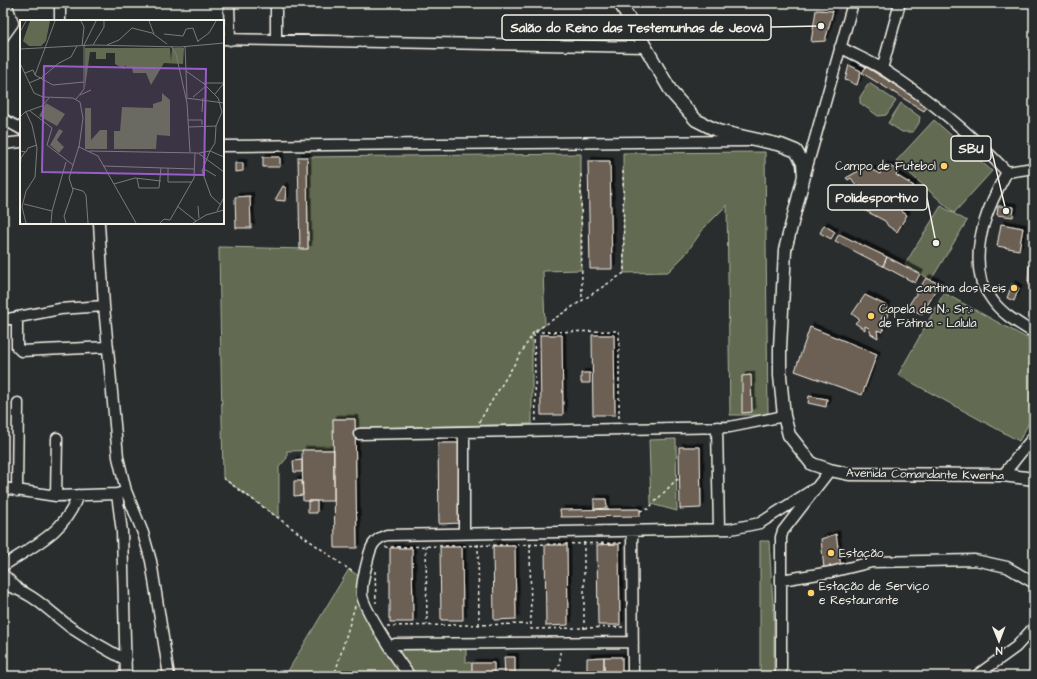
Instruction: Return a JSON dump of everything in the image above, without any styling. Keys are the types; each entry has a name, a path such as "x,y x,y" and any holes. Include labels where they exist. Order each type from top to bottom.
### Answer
{"main road":[{"name":"Avenida Comandante Kwenha","path":"620,3 672,93 696,120 718,131 781,145 796,151 803,163 804,176 785,250 780,362 784,416 789,435 800,451 812,464 849,474 1003,475 1034,479"}],"street":[{"path":"3,37 13,23 6,3"},
{"path":"60,3 60,20"},
{"path":"229,3 226,40 646,47"},
{"path":"276,3 276,40"},
{"path":"804,176 853,3"},
{"path":"882,69 900,3"},
{"path":"840,47 882,69 934,104 988,152 1007,172"},
{"path":"3,119 20,128"},
{"path":"224,146 759,141"},
{"path":"3,144 20,142"},
{"path":"1007,172 1034,168"},
{"path":"1007,172 997,189 980,235 981,280 994,302 1012,319 1034,333"},
{"path":"98,224 121,493 126,676"},
{"path":"3,320 60,309 104,306"},
{"path":"17,317 17,348 21,351 108,347"},
{"path":"16,491 18,403"},
{"path":"359,434 730,427 784,416"},
{"path":"717,427 719,529"},
{"path":"464,432 464,534"},
{"path":"1003,475 1034,436"},
{"path":"56,438 56,496"},
{"path":"781,676 781,537 783,531 830,470"},
{"path":"410,676 401,666 364,603 362,595 363,579 370,549 378,538 387,535 731,529 760,523 818,487"},
{"path":"3,488 56,496 121,493"},
{"path":"121,493 143,533 151,561 169,676"},
{"path":"3,566 51,534 65,522 73,511 78,495"},
{"path":"627,531 633,642 633,676"},
{"path":"781,580 831,572 872,562 975,560 1007,567 1034,583"},
{"path":"3,574 17,588 50,610 70,627 126,660"},
{"path":"3,586 17,588"},
{"path":"976,676 1016,647 1034,627"},
{"path":"395,644 633,642"}],"path":[{"path":"464,432 481,421 534,332 624,273 623,166"},
{"path":"581,174 582,300"},
{"path":"534,332 619,331 620,429"},
{"path":"534,332 536,431"},
{"path":"223,478 363,579"},
{"path":"640,511 648,509 676,480 680,479"},
{"path":"622,550 622,542 627,531"},
{"path":"584,532 584,628"},
{"path":"530,533 531,629 623,628 623,620"},
{"path":"477,534 479,624"},
{"path":"426,535 427,625"},
{"path":"381,547 622,542"},
{"path":"375,565 376,604"},
{"path":"331,676 338,663 357,601"},
{"path":"384,626 531,624"},
{"path":"552,676 560,664 560,642"}],"green space":[{"path":"869,83 896,101 886,115 878,116 860,103 860,97"},
{"path":"901,103 920,117 919,123 913,132 902,132 888,123"},
{"name":"Campo de Futebol","path":"934,120 992,171 954,213 896,161"},
{"path":"765,152 768,415 730,415 727,205 704,228 685,255 668,272 624,273 623,153"},
{"path":"581,154 581,270 543,271 545,325 532,333 532,424 355,428 355,419 333,419 334,450 287,451 287,458 279,467 279,518 223,478 219,247 308,249 307,157"},
{"path":"941,206 967,221 931,280 905,264"},
{"path":"944,293 1034,342 1034,414 1019,441 898,375"},
{"path":"676,439 677,511 651,504 649,440"},
{"path":"760,541 769,541 774,620 774,676 760,676"},
{"path":"349,569 361,578 357,593 360,604 381,645 466,644 466,662 472,663 472,675 505,674 505,676 285,676"}],"building":[{"path":"816,10 833,11 825,41 811,42"},
{"path":"849,65 861,71 857,85 845,80"},
{"path":"866,67 928,105 924,111 862,73"},
{"path":"959,133 972,145 967,150 954,138"},
{"path":"263,157 280,157 280,167 263,167"},
{"path":"298,157 307,157 308,249 300,249"},
{"path":"588,161 610,161 612,269 590,269"},
{"path":"235,163 243,163 243,171 235,172"},
{"path":"884,165 888,167 890,166 898,171 896,175 914,186 901,211 907,215 897,232 888,226 885,221 845,200 853,189 856,191 859,189 893,210 901,196 883,189 871,195 867,188 864,190 859,184 856,185 851,178 848,180 846,178 862,169 864,166 880,174"},
{"path":"283,186 286,188 285,201 275,200"},
{"path":"250,196 251,228 236,228 235,197"},
{"path":"998,206 1014,207 1013,217 997,215"},
{"path":"1001,224 1023,228 1019,250 997,246"},
{"path":"824,225 835,232 831,239 820,233"},
{"path":"839,234 887,257 883,266 835,241"},
{"path":"887,257 920,274 915,283 883,266"},
{"path":"1029,266 1034,267 1034,282 1028,281"},
{"path":"926,278 940,284 922,314 907,308"},
{"path":"1012,284 1019,288 1014,301 1007,298"},
{"name":"Capela de N.ª Sr.ª de Fátima - Lalula","path":"865,295 887,306 887,317 882,317 880,325 884,330 882,332 877,330 878,338 871,334 869,328 865,326 865,330 855,323 859,319 852,314"},
{"path":"810,327 877,354 862,395 795,371"},
{"path":"540,335 562,335 563,415 541,415"},
{"path":"592,335 614,335 615,415 593,415"},
{"path":"581,373 590,373 590,383 581,383"},
{"path":"751,375 752,412 742,413 742,376"},
{"path":"809,396 827,399 826,407 808,403"},
{"path":"333,419 355,419 357,548 335,548"},
{"path":"438,443 460,443 461,523 439,524"},
{"path":"679,447 700,447 701,508 680,509"},
{"path":"302,450 334,450 334,501 303,501"},
{"path":"302,460 302,472 294,472 293,461"},
{"path":"294,481 302,481 303,495 294,496"},
{"path":"594,499 606,499 607,508 594,509"},
{"path":"308,501 317,501 317,513 308,513"},
{"path":"640,509 640,516 561,517 560,510"},
{"name":"Estação","path":"836,534 841,567 824,569 821,539"},
{"path":"619,544 620,625 598,625 597,545"},
{"path":"545,545 567,545 568,625 546,626"},
{"path":"493,546 515,546 516,619 494,620"},
{"path":"440,547 462,547 463,620 441,620"},
{"path":"390,548 412,548 413,622 390,622"},
{"path":"504,657 515,657 515,676 505,676"},
{"path":"604,657 622,657 622,676 604,676"},
{"path":"604,657 604,676 587,676 587,658"},
{"path":"472,663 494,663 494,675 472,675"}],"place":[{"name":"Salão do Reino das Testemunhas de Jeová","path":"821,26"},
{"name":"Campo de Futebol","path":"944,166"},
{"name":"SBU","path":"1006,211"},
{"name":"Polidesportivo","path":"936,243"},
{"name":"cantina dos Reis","path":"1014,288"},
{"name":"Capela de N.ª Sr.ª de Fátima - Lalula","path":"871,316"},
{"name":"Estação","path":"831,553"},
{"name":"Estação de Serviço e Restaurante","path":"811,593"}]}
